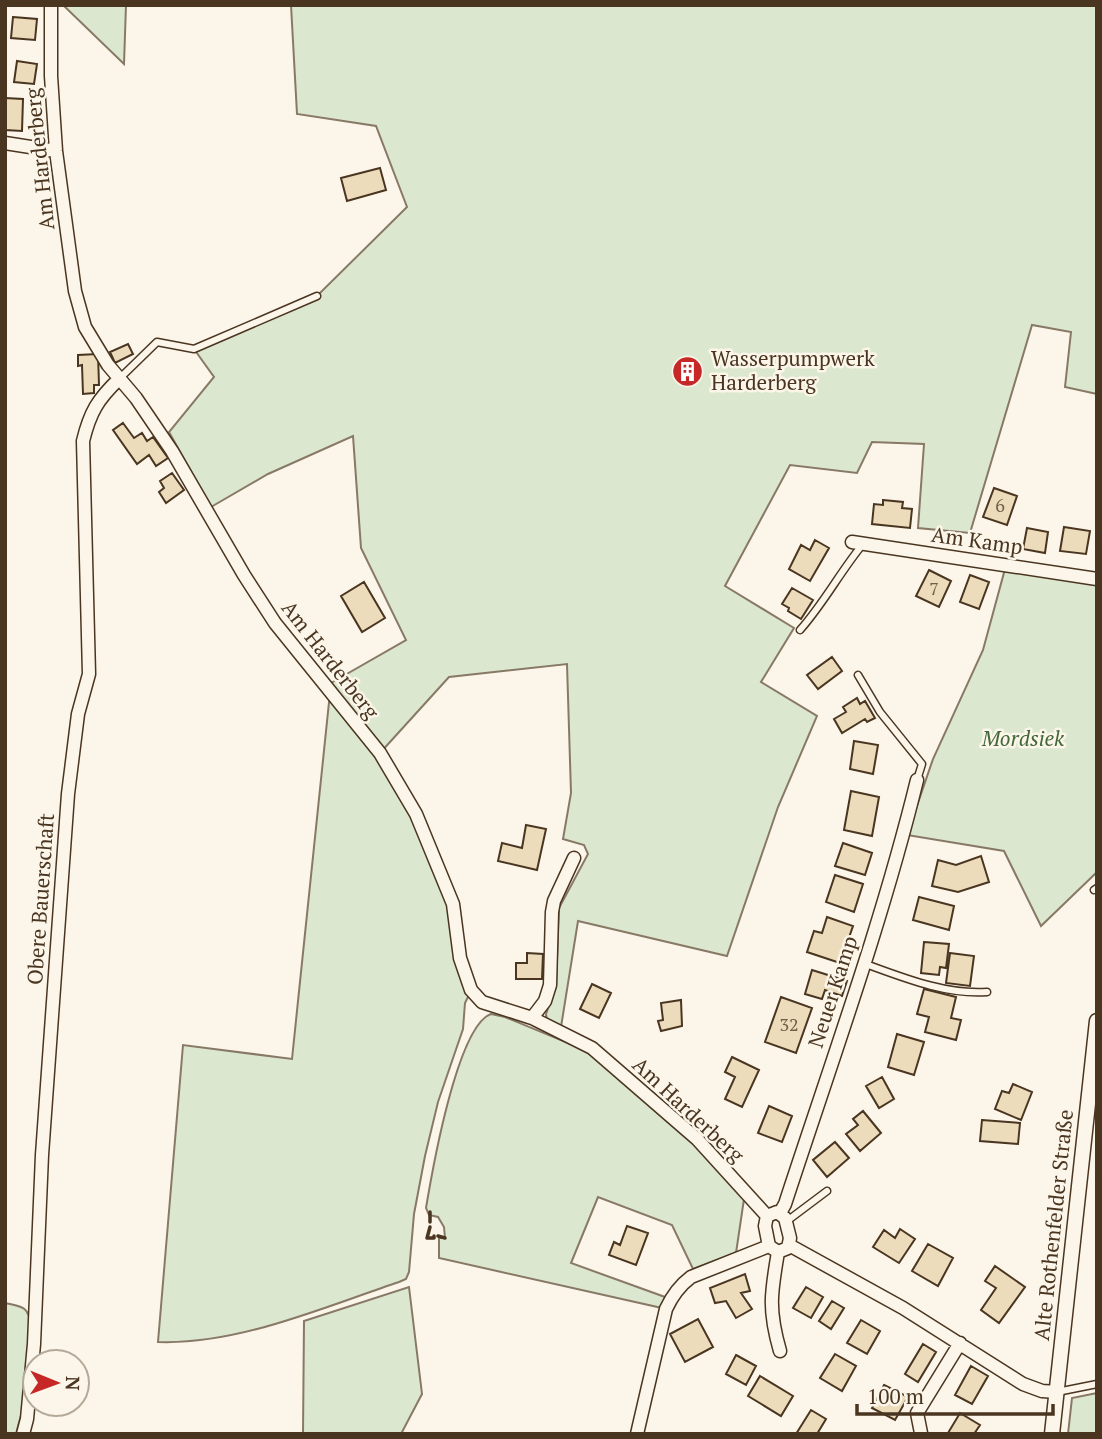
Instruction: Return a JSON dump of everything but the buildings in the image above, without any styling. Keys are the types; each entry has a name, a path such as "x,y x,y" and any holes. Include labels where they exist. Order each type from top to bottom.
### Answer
{"street":[{"name":"Am Harderberg","path":"51,5 51,76 56,151 75,291 85,327 97,350 136,397 172,451 275,623 380,753 416,814 453,904 460,958 476,997 482,1002 533,1018 592,1048 697,1139 778,1217"},
{"path":"5,143 56,151"},
{"name":"Obere Bauerschaft","path":"23,1434 27,1419 34,1345 42,1155 68,794 78,714 89,674 83,441 88,420 100,398 119,379"},
{"name":"Am Kamp","path":"857,543 1097,579"},
{"name":"Neuer Kamp","path":"778,1217 786,1204 863,963 917,780"},
{"path":"533,1018 548,994 554,901 574,858"},
{"name":"Alte Rothenfelder Straße","path":"1052,1434 1097,1021"},
{"path":"778,1217 765,1226 779,1248 960,1343 1023,1384 1042,1391 1057,1392"},
{"path":"778,1217 779,1248 771,1296 771,1321 780,1351"},
{"path":"637,1434 666,1309 680,1285 691,1277 779,1248"},
{"path":"921,1433 917,1413 960,1343"}],"lane":[{"path":"119,379 157,342 194,349 317,296"},
{"path":"800,630 819,609 849,562 857,543"},
{"path":"858,675 880,712 922,764 917,780"},
{"path":"863,963 902,977 960,992 986,992"},
{"path":"778,1217 827,1191"},
{"path":"1057,1392 1097,1384"}],"green space":[{"path":"63,5 126,5 124,64"},
{"path":"291,5 1097,5 1097,394 1065,387 1071,332 1032,325 970,533 918,528 924,444 872,442 857,473 790,465 725,586 794,628 761,682 817,716 778,807 727,956 578,921 561,1027 547,1020 546,1014 556,987 559,908 588,854 584,845 563,839 571,793 567,664 449,677 380,753 453,904 468,977 463,1029 438,1102 425,1156 406,1279 311,1313 250,1331 188,1341 158,1342 183,1045 292,1059 331,683 406,640 361,548 353,436 268,474 211,507 169,432 214,377 194,349 317,296 407,207 376,126 297,114"},
{"name":"Mordsiek","path":"1005,569 1097,584 1097,872 1041,926 1004,851 907,835 933,759 983,650"},
{"path":"491,1014 505,1017 590,1052 694,1143 744,1199 736,1253 693,1269 672,1225 598,1197 571,1263 665,1297 662,1308 439,1258 439,1238 445,1238 444,1227 438,1217 429,1215 426,1208 440,1134 467,1044 479,1024"},
{"path":"409,1287 422,1394 401,1434 303,1434 304,1321"},
{"path":"5,1303 24,1308 31,1325 29,1348 21,1348 21,1415 16,1434 5,1434"},
{"path":"1097,1393 1097,1434 1068,1434 1072,1398"}],"wall":[{"path":"430,1212 430,1222"},
{"path":"430,1227 427,1238 434,1236"},
{"path":"438,1236 445,1238"}],"place":[{"name":"Wasserpumpwerk Harderberg","path":"688,371"}]}
